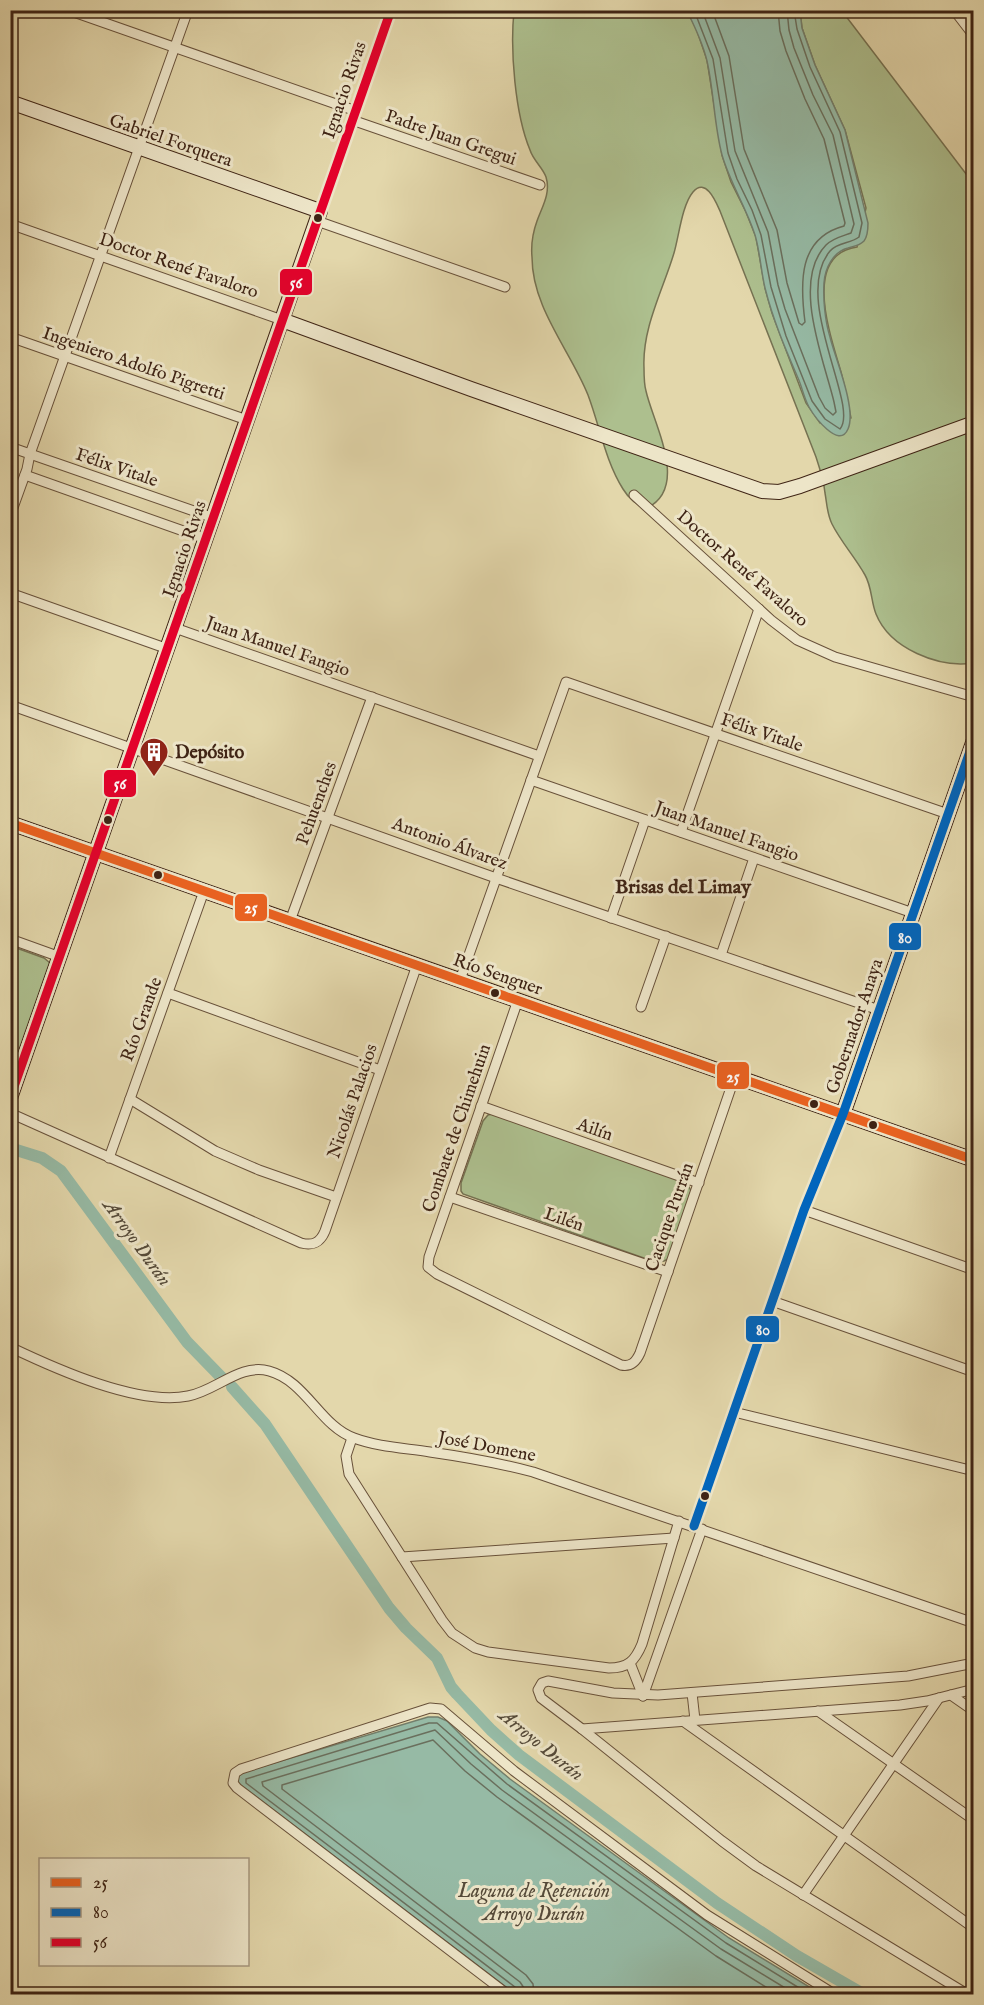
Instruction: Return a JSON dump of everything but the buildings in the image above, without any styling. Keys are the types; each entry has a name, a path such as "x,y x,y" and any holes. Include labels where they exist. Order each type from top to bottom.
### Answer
{"street":[{"name":"Padre Juan Gregui","path":"68,10 540,185"},
{"path":"10,516 188,10"},
{"path":"954,10 974,36"},
{"name":"Ignacio Rivas","path":"10,1098 390,11"},
{"name":"Gabriel Forquera","path":"10,102 506,286"},
{"name":"Doctor René Favaloro","path":"10,224 762,491 779,492 800,486 974,423"},
{"name":"Ingeniero Adolfo Pigretti","path":"10,337 248,420"},
{"name":"Félix Vitale","path":"10,447 214,518"},
{"name":"Félix Vitale","path":"25,475 206,539"},
{"name":"Doctor René Favaloro","path":"634,495 788,634 816,650 974,697"},
{"path":"10,593 168,649"},
{"path":"681,832 759,609"},
{"name":"Juan Manuel Fangio","path":"175,628 539,756"},
{"name":"Félix Vitale","path":"539,756 566,682 948,814"},
{"name":"Pehuenches","path":"290,921 372,697"},
{"name":"Antonio Álvarez","path":"10,705 496,878 879,1010"},
{"name":"Gobernador Anaya","path":"643,1695 772,1302 804,1210 843,1114 974,740"},
{"path":"460,980 539,756"},
{"name":"Juan Manuel Fangio","path":"531,780 913,913"},
{"path":"611,918 645,819"},
{"name":"Río Senguer","path":"10,823 974,1160"},
{"path":"721,955 754,858"},
{"name":"Río Grande","path":"110,1158 204,891"},
{"path":"640,1007 666,936"},
{"path":"10,939 60,957"},
{"name":"Nicolás Palacios","path":"110,1158 301,1243 314,1244 322,1237 417,965"},
{"path":"168,993 380,1070"},
{"name":"Combate de Chimehuin","path":"518,1000 429,1257 428,1267 437,1274 617,1364 630,1365"},
{"name":"Cacique Purrán","path":"630,1365 640,1353 735,1076"},
{"path":"130,1099 230,1158 336,1197"},
{"name":"Ailín","path":"481,1106 699,1183"},
{"path":"10,1113 110,1158"},
{"name":"Lilén","path":"450,1197 668,1272"},
{"path":"804,1210 974,1270"},
{"path":"772,1302 974,1372"},
{"name":"José Domene","path":"10,1347 88,1379 155,1397 172,1398 200,1394 243,1371 255,1369 268,1371 292,1383 340,1432 352,1438 380,1445 477,1458 558,1480 974,1623"},
{"path":"734,1412 974,1471"},
{"path":"352,1438 346,1456 349,1474 452,1633 462,1642 488,1652 609,1668 621,1668 630,1663 637,1656 642,1644 679,1521"},
{"path":"402,1557 674,1538"},
{"path":"966,1995 756,1866 541,1698 538,1690 542,1683 557,1682 614,1693 643,1695 692,1693 908,1676 974,1662"},
{"path":"630,1663 643,1695"},
{"path":"582,1729 900,1705 974,1689"},
{"path":"692,1693 695,1720"},
{"path":"951,1695 974,1711"},
{"path":"803,1895 939,1698"},
{"path":"507,1995 237,1788 233,1780 235,1773 241,1769 430,1708 441,1709 514,1771 706,1915 834,1995"},
{"path":"818,1711 974,1820"},
{"path":"683,1721 974,1928"}],"shaded area":[{"path":"514,11 687,11 696,28 707,60 722,155 731,182 756,237 772,313 806,403 820,423 851,418 827,319 824,299 825,281 829,265 840,253 857,247 866,208 845,130 815,65 802,28 800,11 842,11 973,183 973,663 945,662 917,654 892,637 876,614 865,575 830,520 823,480 816,457 720,211 710,192 702,187 693,192 686,205 674,253 654,309 644,353 645,385 665,454 666,485 660,498 647,508 630,499 625,493 612,467 588,395 538,294 534,276 533,239 545,200 547,183 545,174 531,154 517,100 513,63"},
{"path":"11,946 44,958 50,963 18,1060 11,1057"},
{"path":"492,1114 687,1183 691,1191 668,1259 655,1262 463,1194 461,1183 483,1121"}],"water":[{"path":"687,11 800,11 802,28 815,65 845,130 868,225 864,241 843,250 834,257 828,266 824,283 827,324 850,409 848,429 839,436 827,429 812,411 780,334 765,288 755,235 722,155 707,61"},
{"name":"Laguna de Retención Arroyo Durán","path":"428,1717 438,1717 447,1721 480,1754 510,1779 729,1938 821,1994 515,1994 237,1782 239,1775 244,1772"}],"waterway":[{"name":"Arroyo Durán","path":"10,1148 42,1158 61,1171 187,1342 222,1378"},
{"name":"Arroyo Durán","path":"232,1387 265,1424 389,1608 437,1658 451,1687 491,1730 519,1755 717,1903 797,1956 863,1994"}],"transit line":[{"name":"56","path":"10,1098 391,10"},
{"name":"80","path":"694,1526 804,1210 843,1114 974,740"},
{"name":"25","path":"10,823 974,1160"}],"place":[{"name":"Depósito","path":"154,778"}],"district":[{"name":"Brisas del Limay","path":"683,886"}]}
